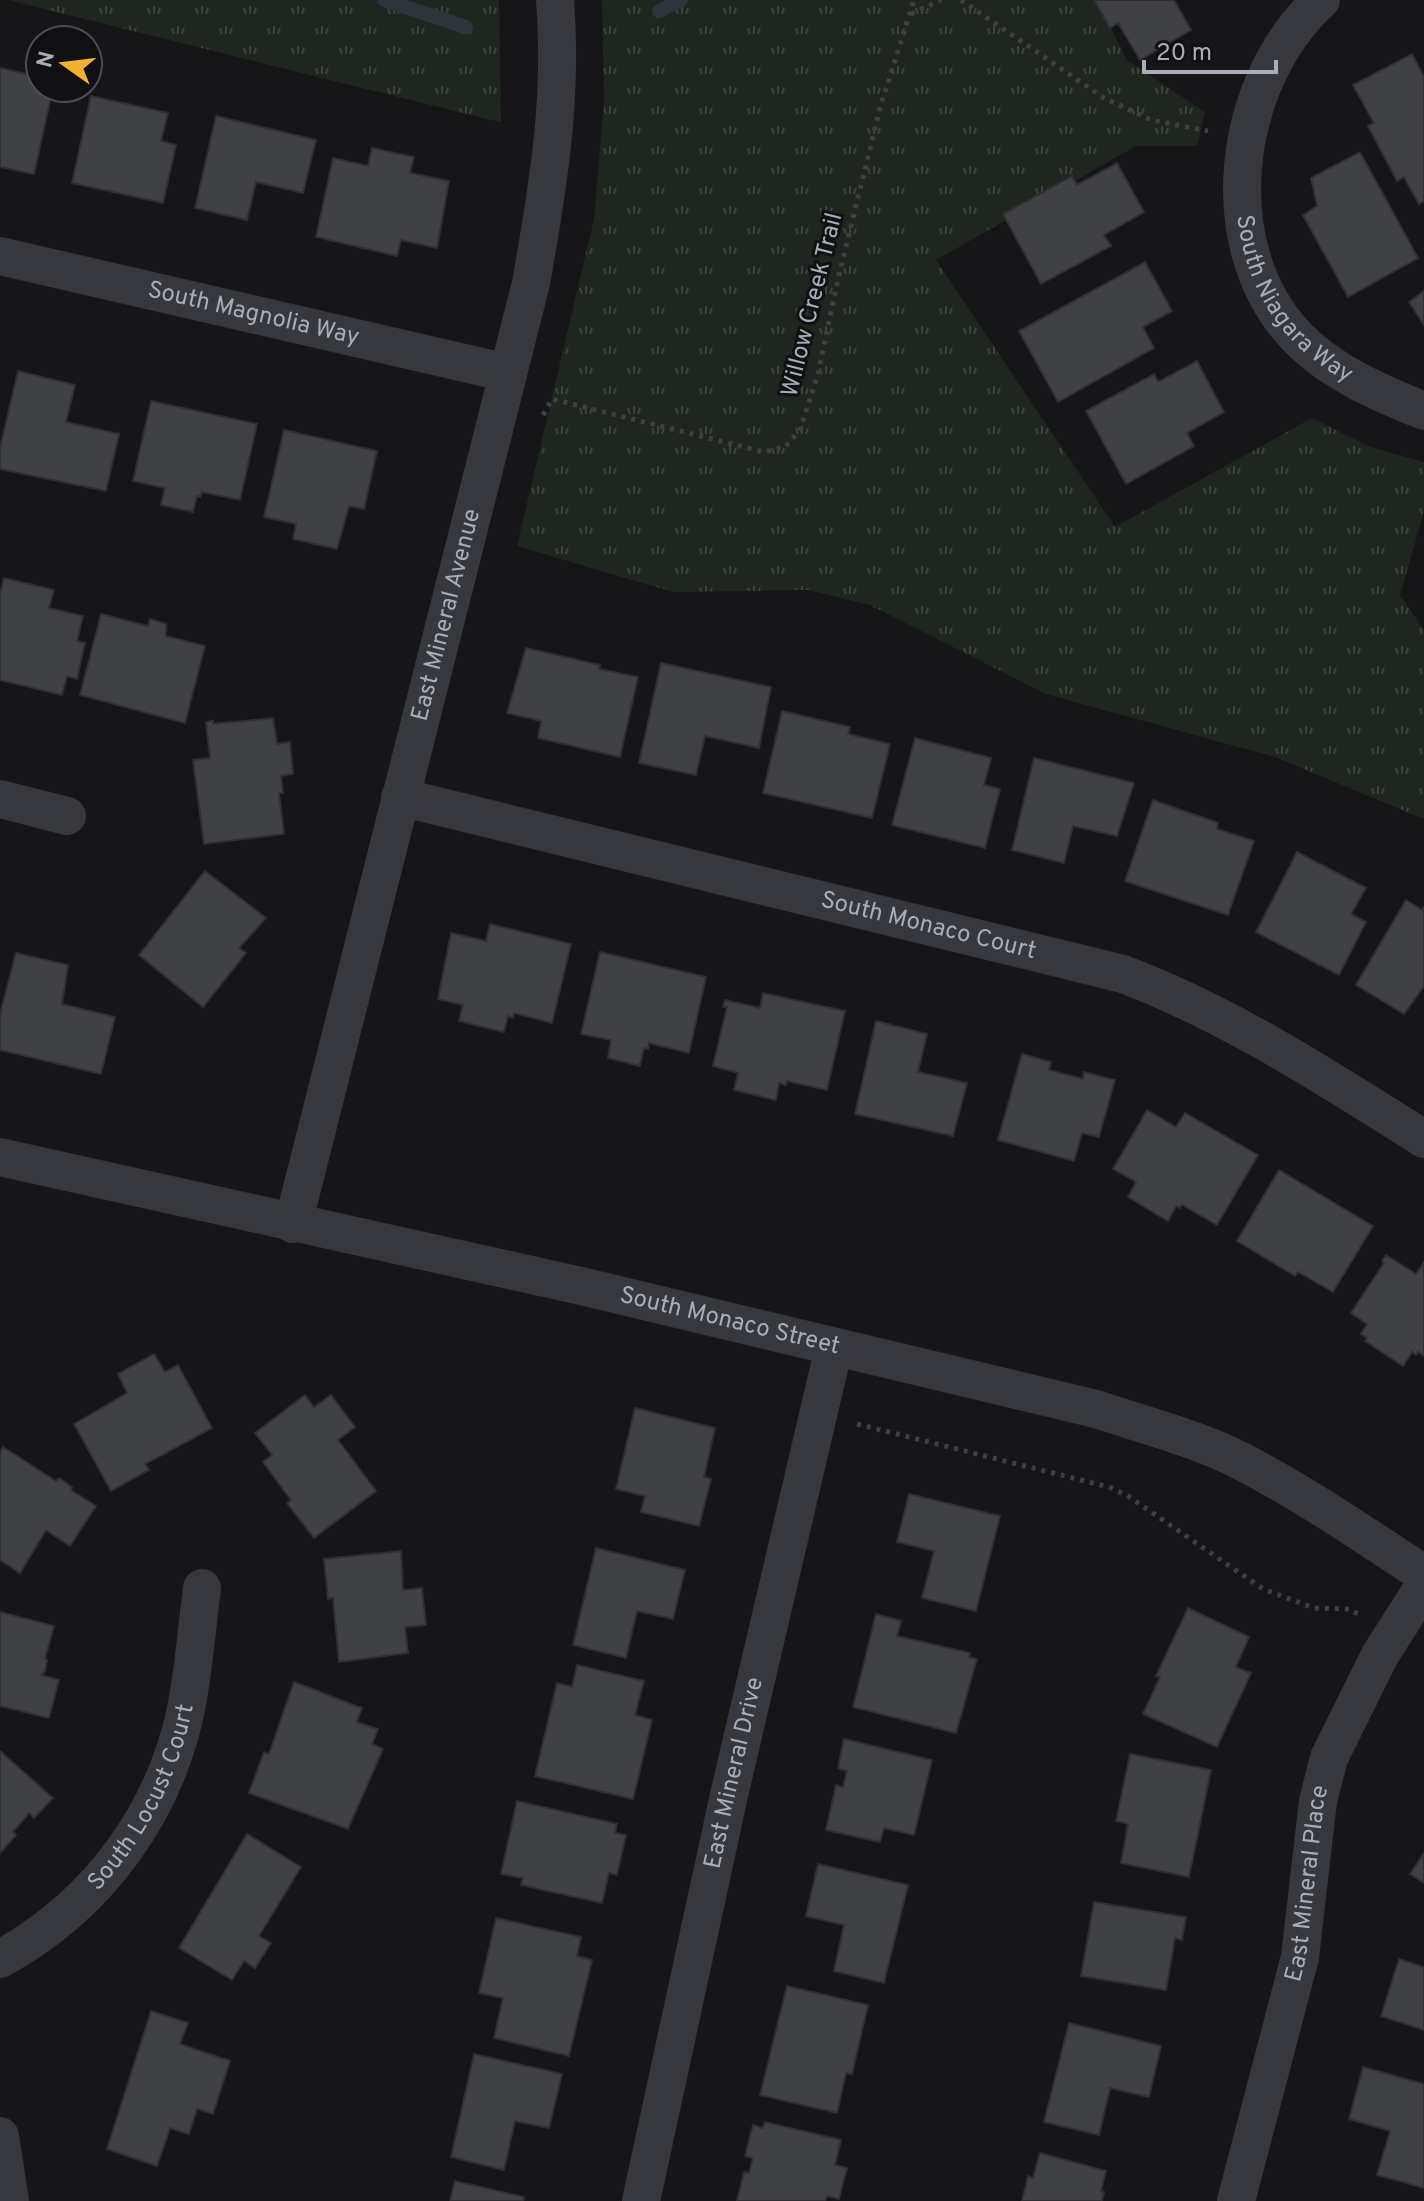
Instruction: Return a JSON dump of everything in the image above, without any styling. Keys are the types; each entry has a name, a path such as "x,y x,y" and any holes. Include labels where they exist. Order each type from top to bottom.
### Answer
{"street":[{"name":"East Mineral Avenue","path":"293,1224 531,283 557,118 559,50 555,0"},
{"name":"South Niagara Way","path":"1321,0 1305,15 1270,66 1258,97 1243,174 1247,244 1258,278 1276,311 1298,339 1372,390 1424,411"},
{"name":"South Magnolia Way","path":"0,256 504,389"},
{"name":"South Monaco Court","path":"400,797 1123,974 1173,992 1270,1042 1424,1139"},
{"path":"0,799 67,816"},
{"name":"South Monaco Street","path":"0,1157 581,1286 1096,1409 1224,1454 1318,1505 1424,1574"},
{"name":"East Mineral Drive","path":"641,2201 729,1795 834,1347"},
{"name":"East Mineral Place","path":"1236,2201 1300,1957 1318,1801 1329,1758 1380,1655 1424,1586"},
{"name":"South Locust Court","path":"0,1959 26,1945 66,1914 98,1883 156,1800 187,1705 202,1588"},
{"path":"0,2136 10,2201"}],"path":[{"name":"Willow Creek Trail","path":"504,389 542,416 552,399 764,452 785,447 800,430 818,374 880,108 914,0"},
{"path":"910,14 941,0"},
{"path":"961,0 1076,80 1118,105 1151,120 1174,126 1248,136"},
{"path":"865,1426 1109,1487 1128,1496 1263,1589 1314,1608 1349,1609 1356,1613"}],"green space":[{"path":"8,0 499,0 501,122 491,120"},
{"path":"602,0 1096,0 1127,60 1205,112 1197,146 1136,146 936,260 1115,527 1312,418 1370,447 1424,462 1424,512 1400,595 1424,630 1424,819 1275,757 1046,694 870,605 808,590 673,592 517,546 594,219 604,103"}],"building":[{"path":"1094,0 1174,0 1191,30 1140,60 1118,23 1110,28"},
{"path":"1412,54 1424,77 1424,201 1419,204 1404,177 1397,181 1368,126 1374,123 1353,85"},
{"path":"0,68 24,73 24,104 49,104 34,174 0,167"},
{"path":"104,99 168,113 161,141 176,145 163,203 72,183 89,104 104,104"},
{"path":"216,116 316,140 303,193 256,182 247,220 195,208"},
{"path":"372,148 414,157 410,173 449,181 437,248 401,240 397,256 316,237 333,158 368,166"},
{"path":"1360,152 1418,258 1348,297 1303,215 1317,206 1311,178"},
{"path":"1117,163 1144,212 1104,235 1111,246 1041,284 1003,214 1072,176 1077,185"},
{"path":"1145,262 1172,311 1143,327 1154,348 1058,402 1019,331"},
{"path":"1424,291 1424,325 1409,302"},
{"path":"1197,361 1224,412 1187,433 1194,446 1126,484 1086,411 1154,374 1158,382"},
{"path":"18,371 75,385 66,422 119,434 106,491 0,469 0,448"},
{"path":"151,401 257,424 240,500 202,492 200,497 197,496 193,512 161,505 165,488 133,481"},
{"path":"284,430 377,451 364,509 349,506 337,549 293,539 296,524 264,517"},
{"path":"4,578 54,590 49,608 83,616 77,641 85,643 77,679 67,676 62,695 0,680 0,593"},
{"path":"101,614 148,626 150,619 166,624 166,636 205,646 185,723 80,695"},
{"path":"526,648 638,677 620,757 538,738 541,721 507,713"},
{"path":"661,663 771,687 759,748 705,736 696,775 639,763"},
{"path":"782,711 850,727 848,734 890,744 872,818 763,793"},
{"path":"273,718 277,744 290,742 293,774 281,776 283,793 279,793 284,834 204,844 193,760 210,758 206,722 213,721 213,724"},
{"path":"915,738 991,758 984,785 1000,789 985,848 892,825"},
{"path":"1034,758 1134,783 1117,836 1073,826 1064,863 1012,850"},
{"path":"1153,800 1218,823 1217,829 1254,841 1228,915 1125,881"},
{"path":"1297,852 1366,888 1351,914 1366,922 1339,975 1256,932"},
{"path":"205,871 266,918 239,948 246,953 203,1007 139,955"},
{"path":"1406,900 1422,910 1424,907 1424,986 1404,1014 1356,985"},
{"path":"490,924 571,944 552,1023 514,1013 513,1018 508,1016 504,1032 459,1021 463,1005 438,999 451,933 486,941"},
{"path":"600,952 706,977 689,1053 649,1043 648,1049 644,1048 640,1066 608,1058 611,1040 581,1034"},
{"path":"16,953 68,965 62,1004 115,1017 101,1074 0,1050 0,1014"},
{"path":"763,993 845,1011 827,1090 787,1081 786,1085 779,1083 776,1100 734,1090 738,1073 713,1066 727,1007 723,1007 725,1000 760,1008"},
{"path":"876,1021 927,1034 918,1072 967,1083 953,1136 855,1114"},
{"path":"1022,1054 1051,1062 1049,1070 1083,1079 1084,1072 1115,1080 1099,1137 1082,1133 1074,1161 998,1140"},
{"path":"1147,1110 1176,1127 1185,1113 1258,1155 1217,1225 1182,1205 1180,1208 1176,1206 1168,1221 1128,1197 1136,1182 1113,1169"},
{"path":"1279,1170 1373,1226 1333,1292 1298,1272 1295,1276 1237,1241"},
{"path":"1386,1255 1416,1274 1424,1262 1424,1356 1412,1352 1403,1366 1365,1341 1367,1338 1361,1334 1367,1324 1351,1313 1384,1263 1382,1261"},
{"path":"154,1354 165,1372 178,1365 212,1428 145,1464 149,1470 111,1491 74,1424 127,1393 118,1374"},
{"path":"305,1395 314,1407 331,1395 355,1427 338,1440 376,1491 314,1538 287,1503 291,1500 263,1462 272,1455 255,1433"},
{"path":"635,1408 715,1428 704,1477 711,1479 699,1526 641,1512 645,1496 616,1489"},
{"path":"3,1447 56,1481 59,1478 96,1506 70,1546 46,1530 20,1573 0,1560 0,1452"},
{"path":"909,1494 1000,1516 976,1611 922,1598 934,1551 897,1542"},
{"path":"596,1548 685,1570 673,1619 637,1611 626,1658 573,1645"},
{"path":"401,1551 403,1590 422,1588 426,1625 405,1627 408,1653 339,1662 333,1598 328,1599 324,1559"},
{"path":"1188,1608 1249,1637 1236,1667 1251,1673 1217,1747 1143,1714 1160,1677 1156,1676"},
{"path":"0,1612 54,1626 45,1671 41,1675 59,1680 49,1718 0,1706"},
{"path":"876,1614 901,1621 897,1636 970,1653 969,1657 977,1659 956,1733 853,1707"},
{"path":"577,1665 644,1681 635,1715 652,1720 633,1799 535,1776 557,1683 572,1687"},
{"path":"294,1682 362,1708 357,1722 378,1729 372,1744 383,1749 348,1829 249,1793 264,1752 269,1754"},
{"path":"844,1739 932,1760 914,1835 884,1828 880,1842 826,1830 836,1785 843,1787 847,1771 838,1768"},
{"path":"0,1751 53,1798 34,1818 29,1813 0,1853"},
{"path":"1130,1754 1211,1770 1189,1877 1121,1863 1128,1824 1116,1821"},
{"path":"517,1801 617,1824 615,1833 626,1835 617,1875 609,1873 602,1903 521,1885 523,1878 501,1874"},
{"path":"247,1834 301,1867 259,1936 271,1943 255,1968 244,1961 232,1980 179,1948"},
{"path":"1424,1853 1424,1883 1410,1874"},
{"path":"818,1864 908,1885 884,1983 834,1971 844,1925 806,1916"},
{"path":"1094,1902 1186,1917 1182,1940 1175,1938 1166,1990 1081,1976"},
{"path":"496,1918 581,1937 577,1956 592,1960 569,2056 494,2038 503,1998 479,1993"},
{"path":"1399,1959 1424,1967 1424,2030 1381,2016"},
{"path":"787,1986 868,2005 852,2074 846,2073 837,2113 760,2095"},
{"path":"151,2011 188,2023 180,2044 230,2061 213,2114 197,2109 189,2134 170,2128 157,2166 107,2149"},
{"path":"1069,2023 1161,2046 1149,2097 1110,2088 1099,2135 1044,2122"},
{"path":"474,2054 562,2074 549,2128 515,2121 504,2170 451,2157"},
{"path":"1363,2067 1424,2084 1424,2188 1377,2175 1390,2131 1349,2119"},
{"path":"765,2122 841,2140 835,2165 847,2168 839,2199 827,2196 825,2201 737,2201 744,2172 749,2173 753,2158 745,2156 753,2125 763,2128"},
{"path":"1040,2153 1106,2171 1102,2201 1022,2201 1028,2176 1033,2178"},
{"path":"455,2181 524,2197 523,2201 450,2201"}],"waterway":[{"path":"384,0 466,27"},
{"path":"659,11 681,0"}]}
